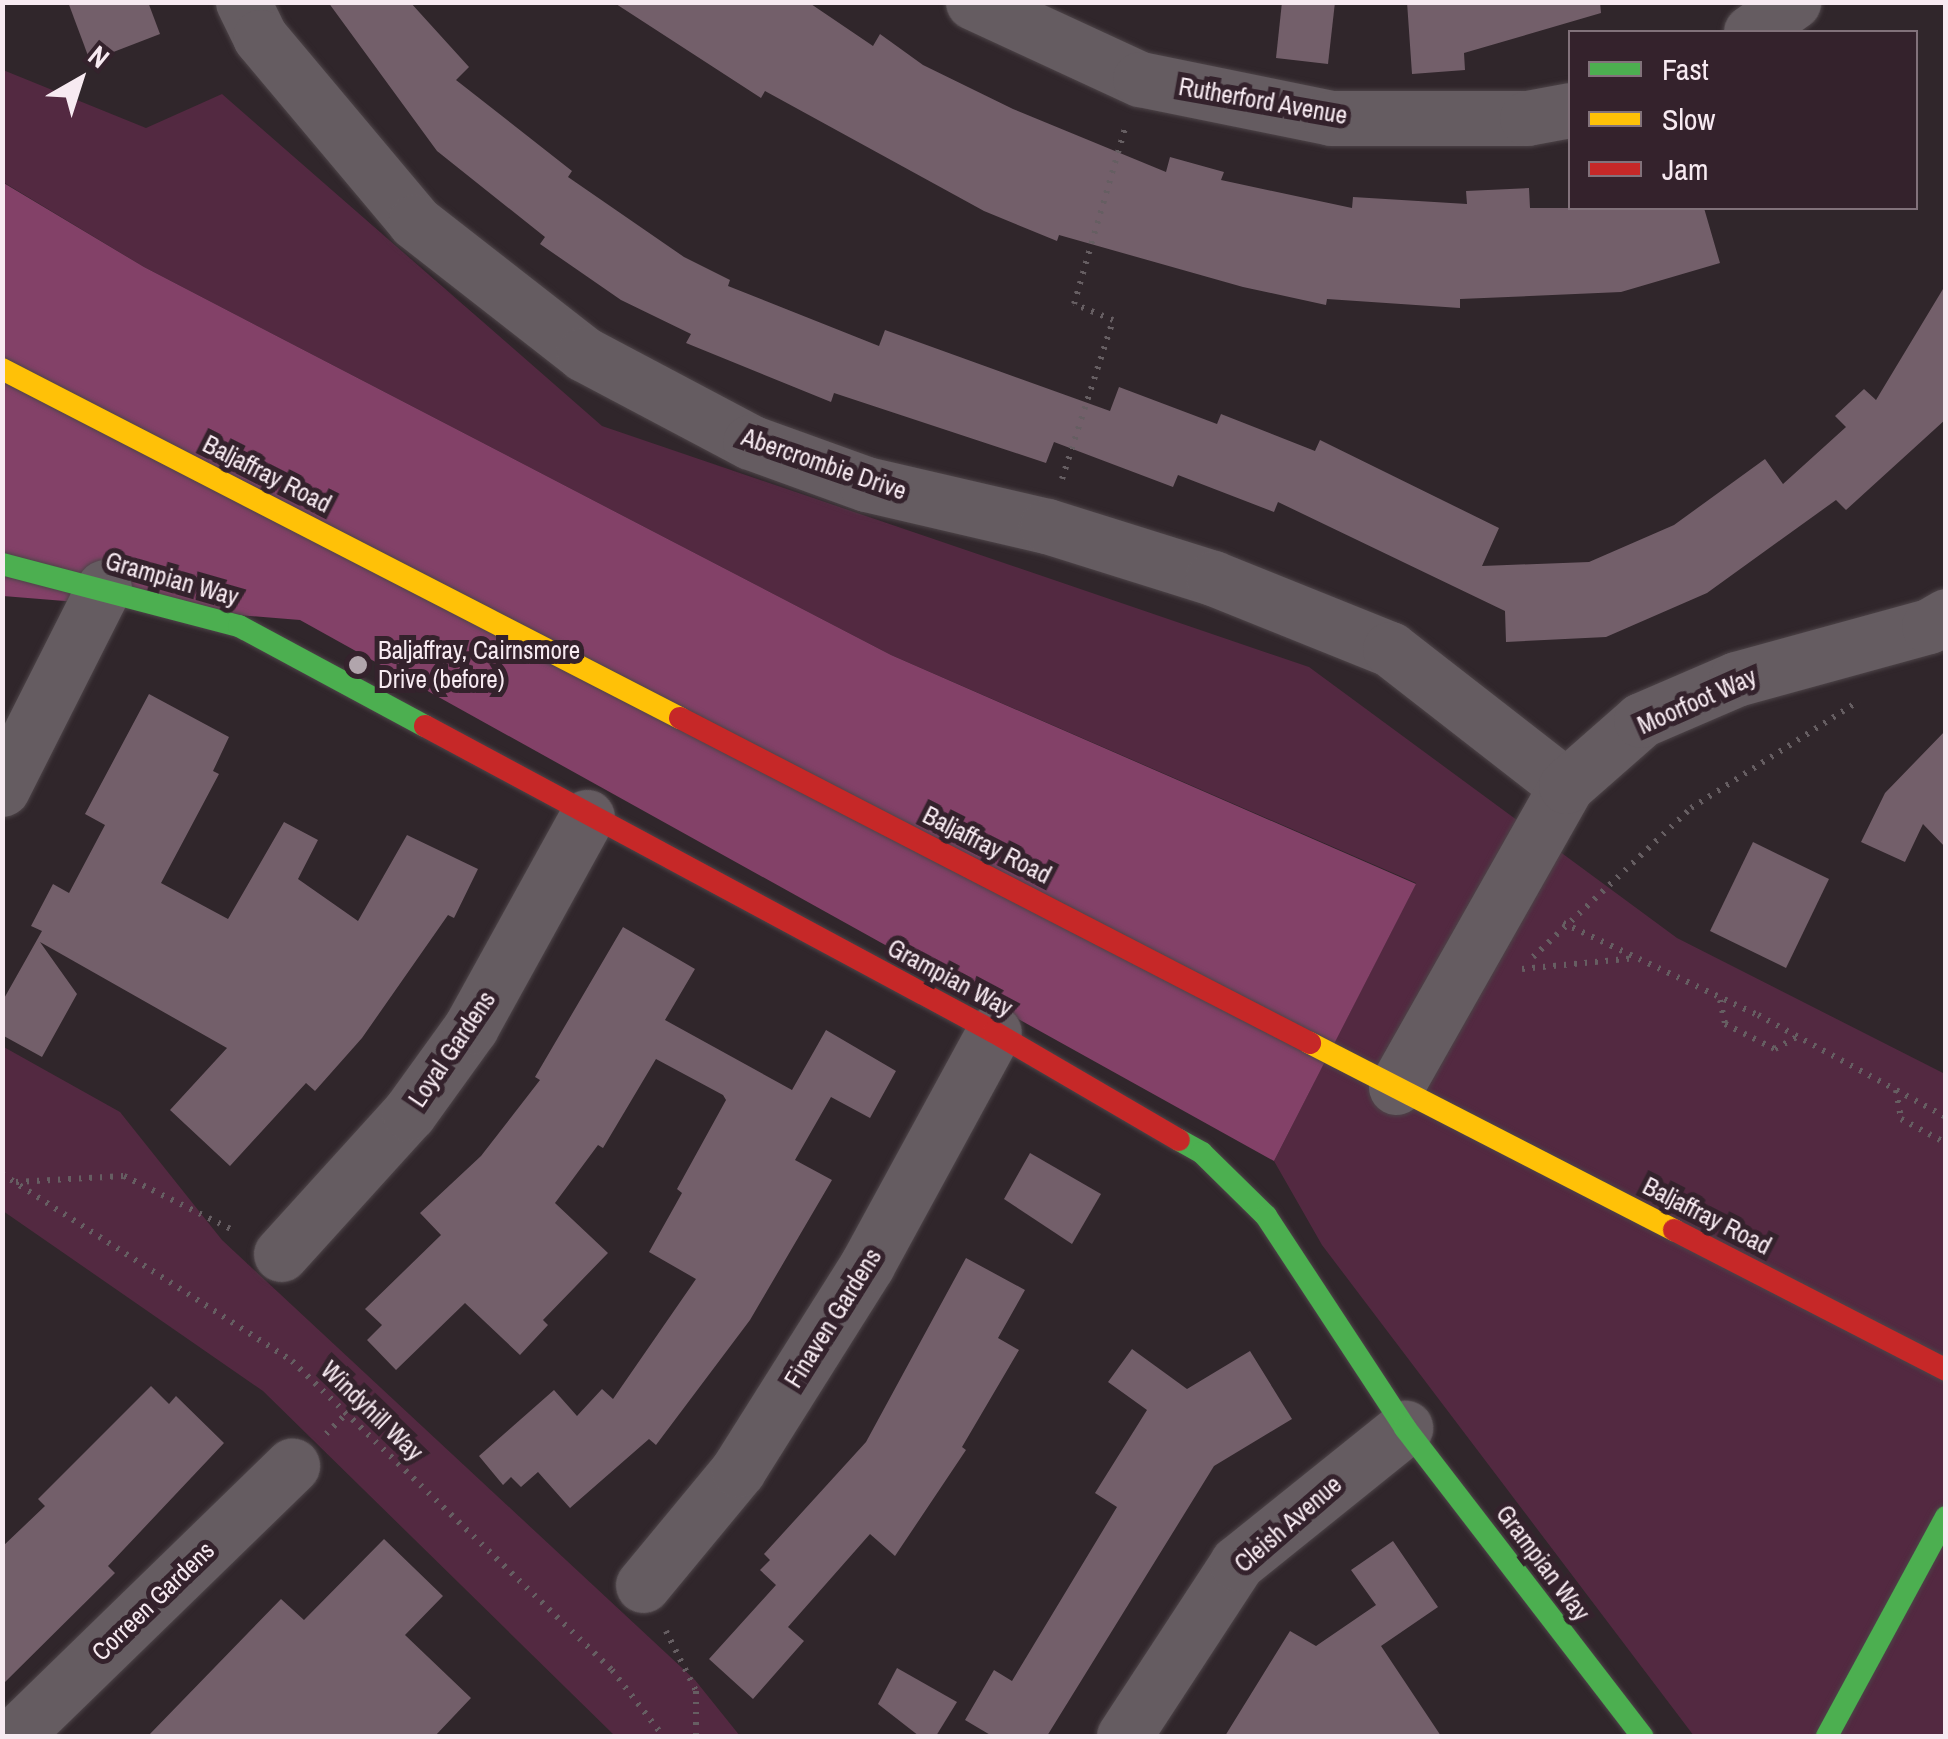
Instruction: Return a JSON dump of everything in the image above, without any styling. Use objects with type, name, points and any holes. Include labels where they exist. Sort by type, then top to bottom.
[{"type":"street","name":"Abercrombie Drive","points":[[243,2],[260,36],[414,222],[584,354],[750,442],[866,484],[1047,526],[1213,578],[1390,648],[1566,786]]},
{"type":"street","points":[[1755,30],[1793,2]]},
{"type":"street","name":"Rutherford Avenue","points":[[976,3],[1140,79],[1331,118],[1527,118],[1568,110]]},
{"type":"street","name":"Baljaffray Road","points":[[2,369],[1946,1370]]},
{"type":"street","name":"Grampian Way","points":[[2,564],[104,587],[239,626],[586,817],[994,1032],[1202,1152],[1266,1216],[1406,1428],[1642,1736]]},
{"type":"street","points":[[2,789],[104,587]]},
{"type":"street","name":"Moorfoot Way","points":[[1396,1087],[1566,786],[1641,720],[1736,679],[1929,626],[1946,616]]},
{"type":"street","name":"Loyal Gardens","points":[[281,1254],[409,1113],[471,1027],[586,817]]},
{"type":"street","name":"Finaven Gardens","points":[[643,1585],[738,1470],[868,1265],[994,1032]]},
{"type":"street","name":"Cleish Avenue","points":[[1124,1736],[1237,1563],[1406,1428]]},
{"type":"street","name":"Correen Gardens","points":[[14,1736],[292,1466]]},
{"type":"street","points":[[1828,1736],[1946,1517]]},
{"type":"path","points":[[1047,526],[1113,320],[1074,304],[1140,79]]},
{"type":"path","points":[[1513,983],[1563,922],[1691,808],[1875,691]]},
{"type":"path","points":[[1563,922],[1798,1036],[1946,1117]]},
{"type":"path","points":[[1522,970],[1637,958]]},
{"type":"path","points":[[1720,998],[1726,1024],[1742,1032],[1776,1048],[1798,1036]]},
{"type":"path","points":[[1896,1089],[1901,1118],[1946,1142]]},
{"type":"path","name":"Windyhill Way","points":[[2,1174],[292,1362],[612,1670],[663,1736]]},
{"type":"path","points":[[16,1182],[124,1176],[281,1254]]},
{"type":"path","points":[[643,1585],[696,1691],[696,1736]]},
{"type":"shaded area","points":[[3,70],[146,128],[222,94],[602,426],[1309,667],[1677,938],[1945,1074],[1945,1736],[1694,1736],[1322,1245],[1274,1161],[1416,883],[891,655],[144,267],[3,182]]},
{"type":"shaded area","points":[[2,182],[144,267],[891,655],[1416,884],[1274,1161],[300,620],[3,596]]},
{"type":"shaded area","points":[[2,1046],[120,1112],[222,1240],[695,1680],[740,1736],[615,1736],[263,1391],[3,1211]]},
{"type":"building","points":[[68,2],[148,2],[160,34],[90,61]]},
{"type":"building","points":[[328,2],[410,2],[469,67],[456,80],[572,171],[568,177],[684,257],[730,280],[728,286],[879,346],[885,330],[1110,411],[1119,387],[1217,424],[1221,414],[1315,451],[1320,440],[1499,528],[1482,566],[1589,562],[1674,525],[1765,459],[1783,484],[1846,427],[1835,416],[1864,389],[1876,400],[1946,284],[1946,419],[1846,510],[1836,500],[1707,593],[1606,637],[1506,642],[1505,611],[1278,502],[1274,512],[1178,475],[1173,487],[1054,442],[1046,463],[834,393],[831,402],[686,343],[691,334],[621,300],[540,244],[545,237],[437,151]]},
{"type":"building","points":[[613,2],[808,2],[873,46],[880,34],[923,65],[1013,109],[1166,172],[1170,157],[1224,172],[1221,180],[1352,208],[1353,197],[1467,204],[1466,191],[1529,188],[1530,208],[1705,210],[1720,263],[1621,292],[1460,299],[1460,308],[1327,299],[1326,305],[1243,287],[1059,235],[1057,241],[984,211],[765,91],[761,98]]},
{"type":"building","points":[[1282,2],[1335,2],[1328,64],[1276,58]]},
{"type":"building","points":[[1407,2],[1600,2],[1601,13],[1464,53],[1465,70],[1412,74]]},
{"type":"building","points":[[149,694],[229,737],[213,771],[219,774],[161,883],[228,919],[284,822],[318,840],[298,879],[358,921],[407,835],[478,869],[454,918],[448,915],[362,1038],[315,1091],[306,1083],[230,1166],[170,1110],[227,1048],[40,942],[77,994],[42,1057],[2,1035],[2,1002],[42,931],[31,926],[53,884],[69,893],[105,825],[85,814]]},
{"type":"building","points":[[1946,730],[1946,848],[1923,824],[1905,862],[1861,842],[1885,793]]},
{"type":"building","points":[[1753,842],[1829,879],[1786,968],[1710,931]]},
{"type":"building","points":[[623,927],[695,969],[665,1020],[792,1090],[826,1030],[896,1071],[870,1118],[831,1097],[795,1160],[832,1180],[750,1320],[656,1445],[649,1439],[570,1508],[538,1472],[521,1487],[511,1477],[503,1485],[479,1456],[554,1390],[577,1416],[602,1389],[613,1399],[696,1279],[649,1252],[682,1193],[677,1189],[726,1100],[723,1095],[656,1059],[603,1148],[598,1145],[555,1203],[608,1253],[543,1320],[548,1325],[520,1355],[465,1303],[396,1370],[367,1340],[382,1325],[365,1309],[441,1235],[420,1213],[481,1156],[540,1080],[535,1077]]},
{"type":"building","points":[[1030,1153],[1101,1194],[1072,1244],[1004,1199]]},
{"type":"building","points":[[966,1258],[1025,1290],[998,1338],[1019,1350],[962,1447],[966,1450],[895,1556],[870,1534],[788,1627],[804,1641],[753,1699],[709,1659],[776,1585],[760,1570],[770,1560],[764,1554],[866,1442]]},
{"type":"building","points":[[1132,1349],[1187,1389],[1250,1351],[1292,1419],[1214,1466],[1047,1736],[992,1736],[965,1720],[994,1670],[1012,1681],[1117,1507],[1095,1493],[1147,1410],[1108,1382]]},
{"type":"building","points":[[151,1386],[169,1404],[176,1396],[224,1443],[108,1566],[115,1573],[2,1685],[2,1547],[45,1506],[38,1499]]},
{"type":"building","points":[[384,1539],[443,1596],[405,1635],[471,1698],[435,1736],[148,1736],[281,1599],[304,1620]]},
{"type":"building","points":[[1393,1541],[1438,1607],[1381,1646],[1441,1736],[1225,1736],[1290,1631],[1316,1646],[1376,1605],[1351,1570]]},
{"type":"building","points":[[897,1668],[957,1702],[936,1736],[919,1736],[878,1704]]},
{"type":"traffic: fast","points":[[2,564],[239,626],[425,726]]},
{"type":"traffic: fast","points":[[1179,1140],[1202,1153],[1266,1216],[1405,1428],[1642,1736]]},
{"type":"traffic: fast","points":[[1827,1736],[1946,1517]]},
{"type":"traffic: slow","points":[[2,369],[680,718]]},
{"type":"traffic: slow","points":[[1310,1043],[1674,1230]]},
{"type":"traffic: jam","points":[[680,718],[1310,1043]]},
{"type":"traffic: jam","points":[[425,726],[994,1032],[1179,1140]]},
{"type":"traffic: jam","points":[[1674,1230],[1946,1370]]},
{"type":"place","name":"Baljaffray, Cairnsmore Drive (before)","points":[[358,665]]}]
